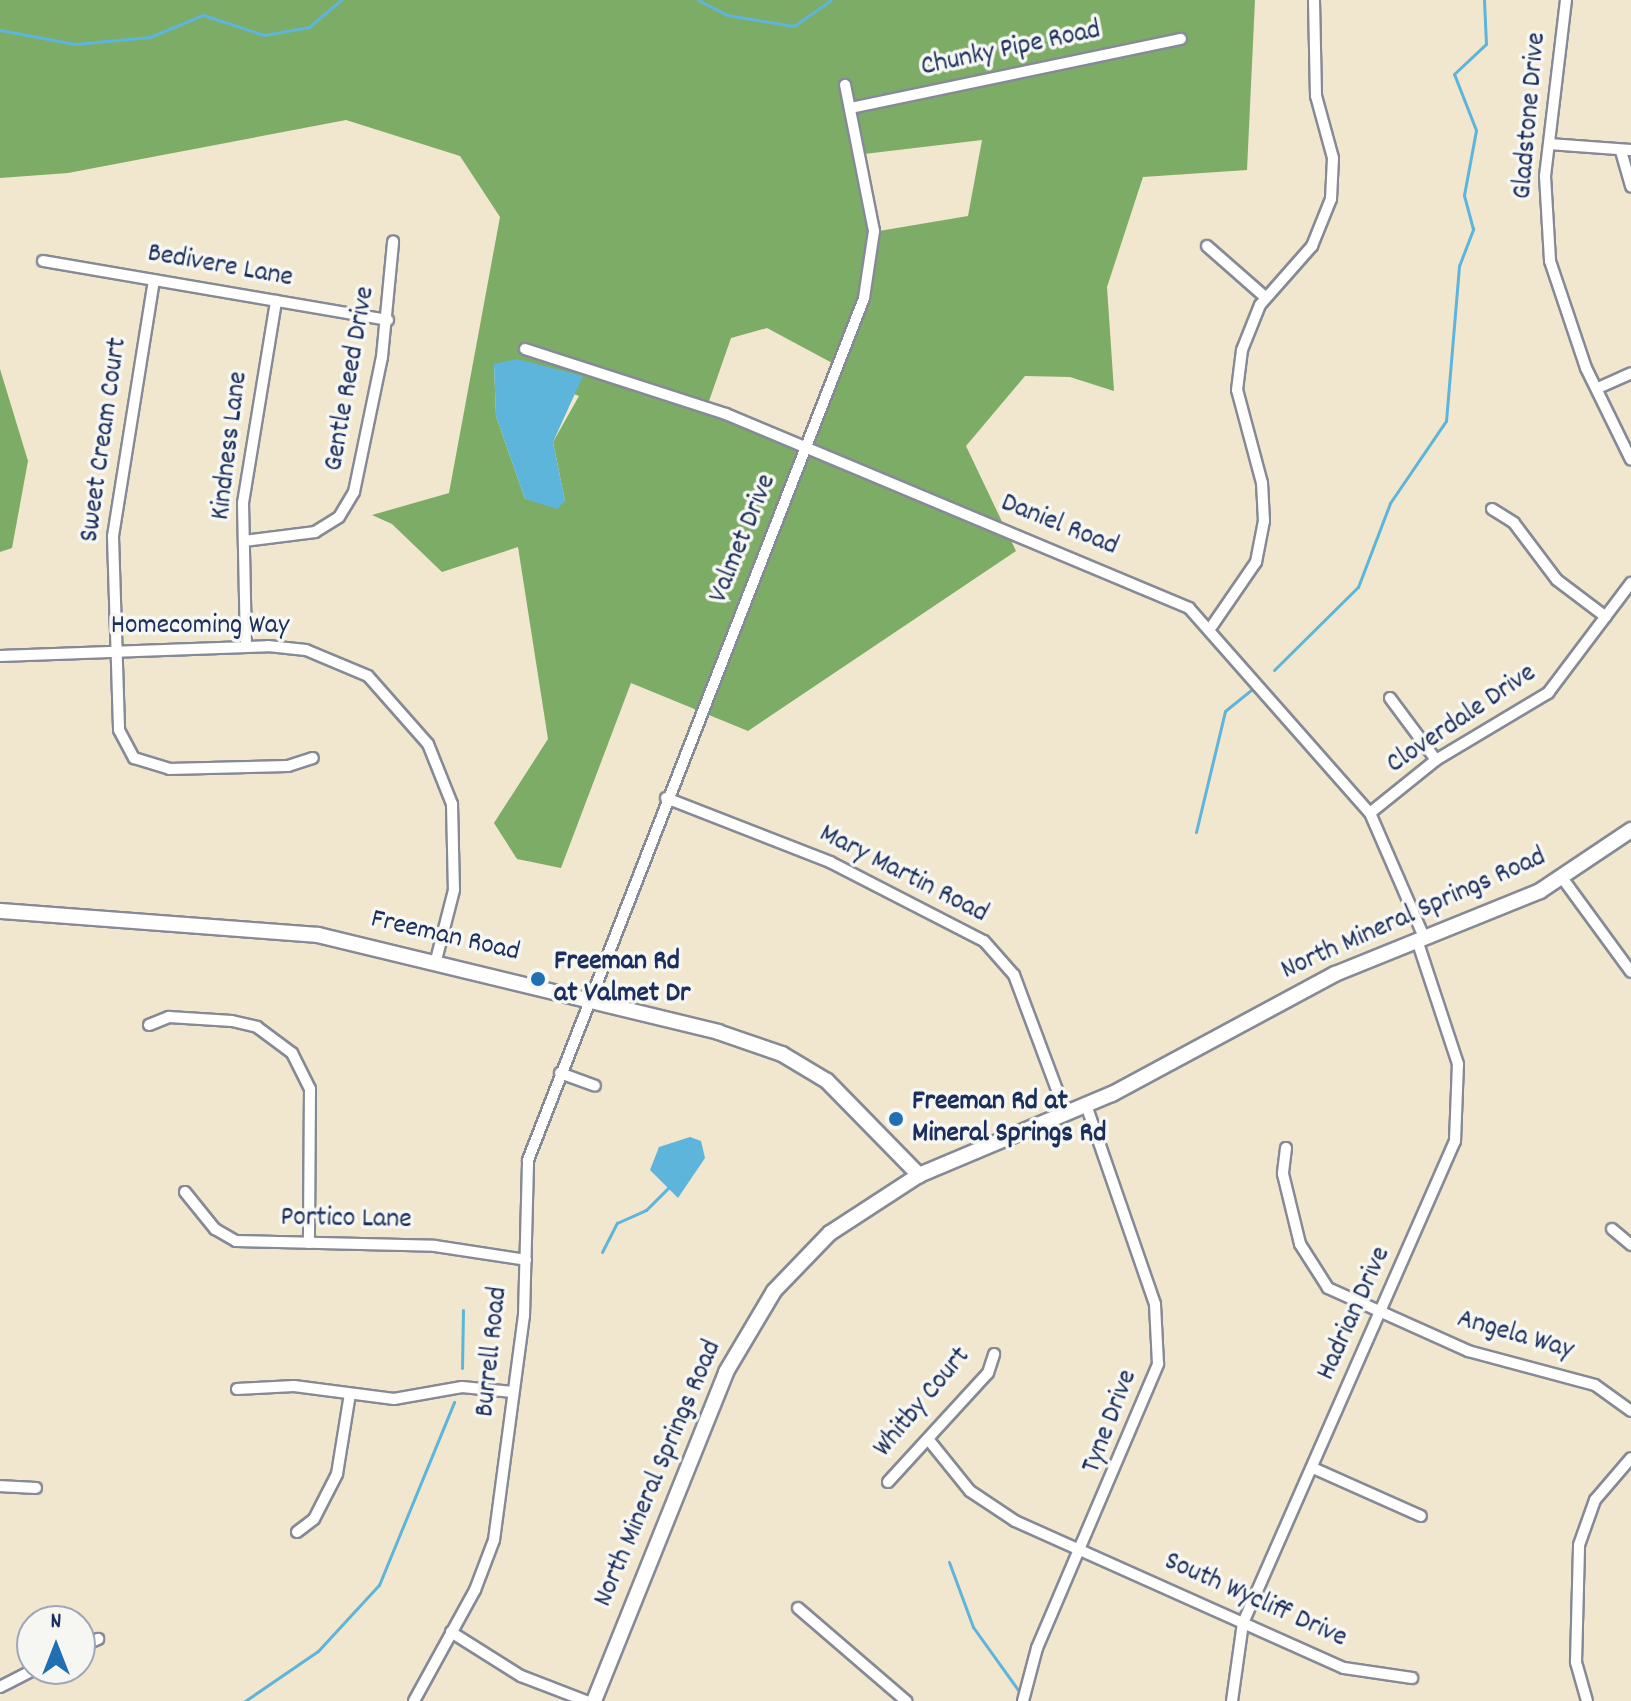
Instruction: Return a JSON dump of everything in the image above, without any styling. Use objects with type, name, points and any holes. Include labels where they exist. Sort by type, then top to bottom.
[{"type":"street","points":[[1212,626],[1241,590],[1262,540],[1262,483],[1237,390],[1242,350],[1265,297],[1312,246],[1331,199],[1333,158],[1316,96],[1314,0]]},
{"type":"street","name":"Gladstone Drive","points":[[1566,0],[1549,144],[1550,261],[1598,388],[1631,460]]},
{"type":"street","name":"Chunky Pipe Road","points":[[850,108],[1181,39]]},
{"type":"street","name":"Valmet Drive","points":[[588,998],[850,340],[873,253],[845,85]]},
{"type":"street","points":[[1549,144],[1626,151],[1631,187]]},
{"type":"street","name":"Gentle Reed Drive","points":[[244,541],[301,535],[339,517],[361,471],[388,320],[393,242]]},
{"type":"street","points":[[1207,246],[1265,297]]},
{"type":"street","name":"Bedivere Lane","points":[[43,261],[388,320]]},
{"type":"street","name":"Sweet Cream Court","points":[[154,280],[117,494],[115,651],[119,730],[134,758],[192,770],[288,766],[313,758]]},
{"type":"street","name":"Kindness Lane","points":[[246,646],[243,503],[276,301]]},
{"type":"street","name":"Daniel Road","points":[[525,349],[641,383],[1158,592],[1212,626],[1370,813],[1421,938]]},
{"type":"street","points":[[1598,388],[1631,373]]},
{"type":"street","points":[[1492,509],[1514,523],[1557,580],[1606,617]]},
{"type":"street","name":"Cloverdale Drive","points":[[1370,813],[1436,760],[1548,693],[1631,583]]},
{"type":"street","name":"Homecoming Way","points":[[0,656],[246,646],[338,660],[370,678],[428,744],[456,834],[454,890],[436,960]]},
{"type":"street","points":[[1390,698],[1436,760]]},
{"type":"street","name":"Mary Martin Road","points":[[666,798],[857,874],[984,941],[1014,975],[1066,1114]]},
{"type":"street","name":"North Mineral Springs Road","points":[[594,1701],[748,1331],[809,1252],[919,1175],[1086,1105],[1317,983],[1563,879],[1631,830]]},
{"type":"street","points":[[1563,879],[1631,972]]},
{"type":"street","name":"Freeman Road","points":[[0,911],[257,927],[436,960],[718,1032],[800,1063],[855,1105],[919,1175]]},
{"type":"street","name":"Hadrian Drive","points":[[1232,1701],[1243,1623],[1381,1313],[1459,1118],[1458,1064],[1421,938]]},
{"type":"street","name":"Burrell Road","points":[[414,1701],[490,1557],[513,1392],[526,1260],[528,1160],[588,998]]},
{"type":"street","points":[[149,1025],[169,1017],[232,1021],[257,1027],[292,1053],[310,1089],[309,1243]]},
{"type":"street","points":[[560,1073],[595,1086]]},
{"type":"street","name":"Tyne Drive","points":[[1023,1701],[1037,1648],[1152,1390],[1159,1347],[1155,1304],[1086,1105]]},
{"type":"street","name":"Angela Way","points":[[1286,1148],[1283,1174],[1293,1223],[1313,1272],[1328,1288],[1491,1360],[1585,1381],[1631,1411]]},
{"type":"street","name":"Portico Lane","points":[[185,1192],[227,1238],[435,1246],[526,1260]]},
{"type":"street","points":[[1612,1229],[1631,1245]]},
{"type":"street","name":"Whitby Court","points":[[888,1482],[988,1373],[994,1354]]},
{"type":"street","points":[[237,1389],[394,1399],[462,1387],[513,1392]]},
{"type":"street","points":[[297,1532],[314,1519],[337,1474],[350,1394]]},
{"type":"street","name":"South Wycliff Drive","points":[[928,1439],[983,1502],[1082,1551],[1358,1672],[1412,1678]]},
{"type":"street","points":[[1587,1701],[1576,1662],[1579,1545],[1595,1500],[1631,1458]]},
{"type":"street","points":[[1313,1468],[1421,1516]]},
{"type":"street","points":[[0,1486],[36,1488]]},
{"type":"street","points":[[798,1608],[906,1701]]},
{"type":"street","points":[[451,1632],[521,1676],[586,1701]]},
{"type":"green space","points":[[0,0],[1255,0],[1247,170],[1143,177],[1107,287],[1114,391],[1070,377],[1025,376],[966,446],[1016,551],[748,731],[631,683],[561,868],[517,859],[494,823],[548,739],[518,547],[442,572],[392,524],[372,515],[449,493],[500,217],[460,156],[346,120],[68,173],[0,178]],"holes":[[[982,140],[968,216],[879,231],[864,154]],[[767,328],[836,365],[804,445],[708,404],[731,338]],[[494,364],[579,396],[553,442],[565,501],[525,499],[496,416]]]},
{"type":"green space","points":[[0,369],[28,461],[12,548],[0,552]]},
{"type":"water","points":[[517,359],[583,376],[553,442],[565,501],[557,509],[525,499],[496,416],[494,364]]},
{"type":"water","points":[[690,1137],[701,1141],[705,1158],[678,1198],[650,1170],[659,1147]]},
{"type":"waterway","points":[[0,30],[75,44],[150,37],[203,15],[264,35],[309,27],[341,0]]},
{"type":"waterway","points":[[698,0],[727,15],[794,26],[831,0]]},
{"type":"waterway","points":[[1274,670],[1358,587],[1390,503],[1446,421],[1459,266],[1473,229],[1464,195],[1476,130],[1454,74],[1486,44],[1484,0]]},
{"type":"waterway","points":[[1196,832],[1225,711],[1255,687]]},
{"type":"waterway","points":[[602,1252],[617,1223],[646,1210],[668,1188]]},
{"type":"waterway","points":[[462,1368],[463,1310]]},
{"type":"waterway","points":[[245,1701],[318,1651],[379,1585],[454,1402]]},
{"type":"waterway","points":[[949,1562],[973,1627],[1021,1694]]},
{"type":"place","name":"Freeman Rd at Valmet Dr","points":[[538,979]]},
{"type":"place","name":"Freeman Rd at Mineral Springs Rd","points":[[896,1119]]}]
